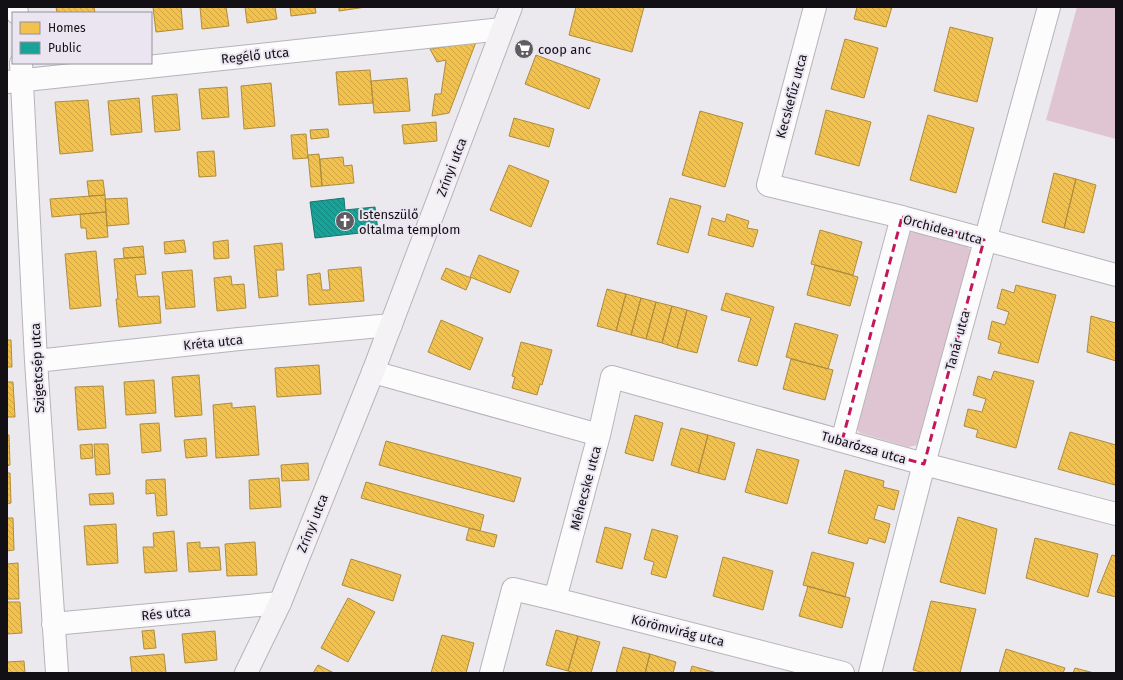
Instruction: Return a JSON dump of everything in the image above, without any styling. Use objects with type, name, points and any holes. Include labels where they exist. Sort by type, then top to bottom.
[{"type":"main road","name":"Zrínyi utca","points":[[246,673],[280,603],[373,372],[511,7]]},
{"type":"street","name":"Kecskefűz utca","points":[[768,185],[814,7]]},
{"type":"street","name":"Tanár utca","points":[[870,673],[924,464],[1048,7]]},
{"type":"street","name":"Regélő utca","points":[[152,62],[502,29]]},
{"type":"street","name":"Regélő utca","points":[[17,75],[133,64]]},
{"type":"street","name":"Szigetcsép utca","points":[[17,75],[56,673]]},
{"type":"street","name":"Orchidea utca","points":[[768,185],[902,218],[1116,275]]},
{"type":"street","points":[[842,441],[902,218]]},
{"type":"street","name":"Kréta utca","points":[[36,361],[391,325]]},
{"type":"street","points":[[373,372],[599,435]]},
{"type":"street","name":"Tubarózsa utca","points":[[612,377],[924,464],[1116,514]]},
{"type":"street","name":"Méhecske utca","points":[[555,599],[599,435],[612,377]]},
{"type":"street","name":"Körömvirág utca","points":[[491,673],[513,589],[843,673]]},
{"type":"street","name":"Rés utca","points":[[53,624],[280,603]]},
{"type":"highlighted area","points":[[902,217],[984,240],[924,464],[842,441]]},
{"type":"shaded area","points":[[1077,7],[1116,7],[1116,139],[1046,120]]},
{"type":"shaded area","points":[[913,230],[967,246],[973,253],[919,445],[908,447],[860,433],[854,426],[908,232]]},
{"type":"building: Homes","points":[[56,7],[94,7],[95,12],[57,12]]},
{"type":"building: Homes","points":[[153,7],[181,7],[183,29],[156,32]]},
{"type":"building: Homes","points":[[200,7],[226,7],[229,26],[202,29]]},
{"type":"building: Homes","points":[[245,7],[275,7],[277,19],[247,23]]},
{"type":"building: Homes","points":[[290,7],[315,7],[316,13],[291,16]]},
{"type":"building: Homes","points":[[339,7],[366,7],[339,11]]},
{"type":"building: Homes","points":[[576,7],[644,7],[632,52],[569,35]]},
{"type":"building: Homes","points":[[857,7],[892,7],[886,27],[854,19]]},
{"type":"building: Homes","points":[[950,27],[993,38],[977,102],[934,91]]},
{"type":"building: Homes","points":[[845,39],[878,48],[864,98],[831,89]]},
{"type":"building: Homes","points":[[476,42],[449,113],[432,116],[435,94],[441,94],[446,60],[437,62],[430,49]]},
{"type":"building: Homes","points":[[536,55],[600,79],[589,109],[525,84]]},
{"type":"building: Homes","points":[[370,70],[373,103],[339,105],[336,72]]},
{"type":"building: Homes","points":[[407,78],[410,111],[374,113],[371,81]]},
{"type":"building: Homes","points":[[271,83],[275,126],[244,129],[241,86]]},
{"type":"building: Homes","points":[[227,87],[229,117],[202,119],[199,89]]},
{"type":"building: Homes","points":[[177,94],[180,130],[155,132],[152,96]]},
{"type":"building: Homes","points":[[139,98],[142,132],[111,135],[108,101]]},
{"type":"building: Homes","points":[[88,100],[93,151],[60,154],[55,102]]},
{"type":"building: Homes","points":[[826,110],[871,122],[859,166],[815,154]]},
{"type":"building: Homes","points":[[700,111],[743,123],[725,187],[682,175]]},
{"type":"building: Homes","points":[[928,115],[974,128],[956,193],[910,180]]},
{"type":"building: Homes","points":[[514,118],[554,129],[549,147],[509,136]]},
{"type":"building: Homes","points":[[436,122],[437,141],[404,144],[402,125]]},
{"type":"building: Homes","points":[[328,129],[329,137],[311,139],[310,130]]},
{"type":"building: Homes","points":[[306,134],[308,158],[293,159],[291,135]]},
{"type":"building: Homes","points":[[214,151],[216,176],[199,177],[197,152]]},
{"type":"building: Homes","points":[[319,154],[322,186],[311,187],[308,155]]},
{"type":"building: Homes","points":[[343,157],[344,166],[352,165],[354,183],[322,186],[320,159]]},
{"type":"building: Homes","points":[[509,165],[549,181],[531,227],[490,210]]},
{"type":"building: Homes","points":[[1054,173],[1076,179],[1064,228],[1042,222]]},
{"type":"building: Homes","points":[[1076,179],[1096,185],[1084,233],[1064,228]]},
{"type":"building: Homes","points":[[103,180],[105,195],[89,196],[87,181]]},
{"type":"building: Homes","points":[[105,195],[106,212],[52,217],[50,199]]},
{"type":"building: Homes","points":[[127,198],[129,224],[107,226],[105,199]]},
{"type":"building: Homes","points":[[670,198],[701,206],[688,253],[657,244]]},
{"type":"building: Homes","points":[[106,212],[108,237],[87,239],[86,228],[81,228],[80,214]]},
{"type":"building: Homes","points":[[727,214],[749,221],[747,228],[758,230],[753,247],[708,235],[712,218],[725,222]]},
{"type":"building: Homes","points":[[820,230],[862,242],[853,275],[811,264]]},
{"type":"building: Homes","points":[[184,240],[186,252],[165,254],[164,242]]},
{"type":"building: Homes","points":[[228,240],[229,258],[214,259],[213,242]]},
{"type":"building: Homes","points":[[282,243],[284,270],[276,270],[278,296],[259,298],[254,246]]},
{"type":"building: Homes","points":[[143,246],[144,257],[124,258],[123,248]]},
{"type":"building: Homes","points":[[96,251],[101,306],[70,309],[65,254]]},
{"type":"building: Homes","points":[[479,255],[519,271],[510,293],[470,277]]},
{"type":"building: Homes","points":[[144,257],[146,274],[135,275],[138,297],[159,296],[161,323],[119,327],[114,259]]},
{"type":"building: Homes","points":[[815,265],[858,277],[850,306],[807,295]]},
{"type":"building: Homes","points":[[361,267],[364,301],[309,305],[307,275],[320,273],[322,290],[330,290],[328,270]]},
{"type":"building: Homes","points":[[446,268],[471,278],[466,290],[441,279]]},
{"type":"building: Homes","points":[[192,270],[195,307],[166,309],[162,272]]},
{"type":"building: Homes","points":[[231,276],[232,285],[244,284],[246,308],[217,311],[214,278]]},
{"type":"building: Homes","points":[[1016,285],[1056,295],[1038,363],[998,353],[1001,343],[988,339],[992,321],[1005,325],[1009,312],[997,308],[1002,289],[1014,293]]},
{"type":"building: Homes","points":[[607,289],[626,294],[616,331],[597,326]]},
{"type":"building: Homes","points":[[726,293],[774,307],[757,366],[738,361],[751,318],[721,310]]},
{"type":"building: Homes","points":[[626,294],[641,298],[631,335],[616,331]]},
{"type":"building: Homes","points":[[641,298],[656,302],[646,339],[631,335]]},
{"type":"building: Homes","points":[[656,302],[672,306],[662,343],[646,339]]},
{"type":"building: Homes","points":[[672,306],[687,310],[677,348],[662,343]]},
{"type":"building: Homes","points":[[687,310],[707,316],[697,353],[677,348]]},
{"type":"building: Homes","points":[[1091,316],[1116,323],[1116,361],[1087,352]]},
{"type":"building: Homes","points":[[441,320],[483,338],[470,370],[428,352]]},
{"type":"building: Homes","points":[[795,323],[838,335],[828,369],[786,357]]},
{"type":"building: Homes","points":[[7,340],[11,340],[12,367],[7,367]]},
{"type":"building: Homes","points":[[521,342],[552,350],[542,385],[540,384],[537,395],[512,388],[515,377],[512,376]]},
{"type":"building: Homes","points":[[791,359],[833,370],[825,400],[783,389]]},
{"type":"building: Homes","points":[[319,365],[321,394],[277,397],[275,368]]},
{"type":"building: Homes","points":[[994,371],[1034,381],[1016,448],[976,437],[978,430],[964,426],[968,409],[982,412],[986,399],[973,395],[978,376],[991,380]]},
{"type":"building: Homes","points":[[199,375],[202,415],[175,417],[172,377]]},
{"type":"building: Homes","points":[[154,380],[156,413],[126,415],[124,382]]},
{"type":"building: Homes","points":[[7,382],[13,382],[15,417],[7,417]]},
{"type":"building: Homes","points":[[103,386],[106,428],[78,430],[75,387]]},
{"type":"building: Homes","points":[[232,403],[232,408],[255,406],[259,455],[216,458],[213,405]]},
{"type":"building: Homes","points":[[635,415],[663,423],[653,461],[625,453]]},
{"type":"building: Homes","points":[[159,423],[161,451],[142,453],[140,424]]},
{"type":"building: Homes","points":[[681,428],[708,435],[698,473],[671,465]]},
{"type":"building: Homes","points":[[1070,432],[1116,445],[1115,485],[1058,469]]},
{"type":"building: Homes","points":[[7,435],[9,435],[10,465],[7,466]]},
{"type":"building: Homes","points":[[708,435],[735,443],[725,480],[698,473]]},
{"type":"building: Homes","points":[[206,438],[207,456],[186,458],[184,440]]},
{"type":"building: Homes","points":[[386,441],[521,478],[514,502],[379,465]]},
{"type":"building: Homes","points":[[92,444],[93,458],[81,459],[80,445]]},
{"type":"building: Homes","points":[[94,444],[108,444],[110,474],[96,475]]},
{"type":"building: Homes","points":[[757,449],[799,460],[787,504],[745,492]]},
{"type":"building: Homes","points":[[308,463],[309,480],[282,481],[281,465]]},
{"type":"building: Homes","points":[[845,470],[884,481],[883,487],[899,491],[894,510],[878,505],[874,519],[890,524],[885,543],[869,538],[867,544],[828,533]]},
{"type":"building: Homes","points":[[7,473],[10,473],[11,503],[7,504]]},
{"type":"building: Homes","points":[[279,478],[281,507],[250,509],[249,480]]},
{"type":"building: Homes","points":[[165,479],[167,515],[157,516],[155,493],[146,494],[146,480]]},
{"type":"building: Homes","points":[[366,482],[484,515],[480,531],[361,498]]},
{"type":"building: Homes","points":[[113,493],[114,504],[90,505],[89,494]]},
{"type":"building: Homes","points":[[958,517],[997,529],[985,594],[940,582]]},
{"type":"building: Homes","points":[[7,518],[13,518],[14,550],[7,551]]},
{"type":"building: Homes","points":[[116,524],[118,563],[87,565],[84,526]]},
{"type":"building: Homes","points":[[605,527],[631,534],[622,569],[596,562]]},
{"type":"building: Homes","points":[[469,528],[497,535],[494,547],[466,540]]},
{"type":"building: Homes","points":[[652,529],[678,536],[666,578],[651,574],[654,562],[644,559]]},
{"type":"building: Homes","points":[[174,531],[177,571],[145,573],[143,547],[154,547],[153,533]]},
{"type":"building: Homes","points":[[1035,538],[1098,554],[1088,597],[1026,578]]},
{"type":"building: Homes","points":[[200,542],[200,548],[219,547],[221,570],[189,572],[187,543]]},
{"type":"building: Homes","points":[[255,542],[257,575],[227,576],[225,544]]},
{"type":"building: Homes","points":[[812,552],[854,563],[845,597],[803,585]]},
{"type":"building: Homes","points":[[1112,555],[1116,556],[1116,597],[1097,592]]},
{"type":"building: Homes","points":[[723,557],[773,571],[763,610],[713,596]]},
{"type":"building: Homes","points":[[351,559],[401,575],[393,601],[342,585]]},
{"type":"building: Homes","points":[[18,563],[19,599],[7,599],[7,564]]},
{"type":"building: Homes","points":[[808,586],[850,598],[842,628],[799,616]]},
{"type":"building: Homes","points":[[348,598],[375,612],[348,662],[321,648]]},
{"type":"building: Homes","points":[[931,601],[976,609],[960,673],[925,673],[913,670]]},
{"type":"building: Homes","points":[[7,602],[20,602],[22,633],[7,634]]},
{"type":"building: Homes","points":[[154,630],[156,648],[144,649],[142,631]]},
{"type":"building: Homes","points":[[556,630],[578,636],[568,671],[546,665]]},
{"type":"building: Homes","points":[[215,631],[217,660],[185,663],[182,634]]},
{"type":"building: Homes","points":[[442,635],[474,643],[466,673],[431,673]]},
{"type":"building: Homes","points":[[578,636],[600,642],[591,673],[575,673],[568,671]]},
{"type":"building: Homes","points":[[623,647],[650,654],[645,673],[616,673]]},
{"type":"building: Homes","points":[[1006,649],[1065,668],[1063,673],[999,673]]},
{"type":"building: Homes","points":[[164,654],[166,673],[132,673],[130,657]]},
{"type":"building: Homes","points":[[650,654],[676,662],[673,673],[645,673]]},
{"type":"building: Homes","points":[[24,661],[25,673],[7,673],[7,662]]},
{"type":"building: Homes","points":[[318,665],[334,673],[313,673]]},
{"type":"building: Homes","points":[[692,666],[717,673],[690,673]]},
{"type":"building: Homes","points":[[1075,668],[1094,673],[1073,673]]},
{"type":"building: Public","name":"Istenszülő oltalma templom","points":[[344,198],[345,210],[375,207],[378,231],[315,238],[310,202]]},
{"type":"place","name":"coop anc","points":[[524,49]]},
{"type":"place","name":"Istenszülő oltalma templom","points":[[345,221]]}]
